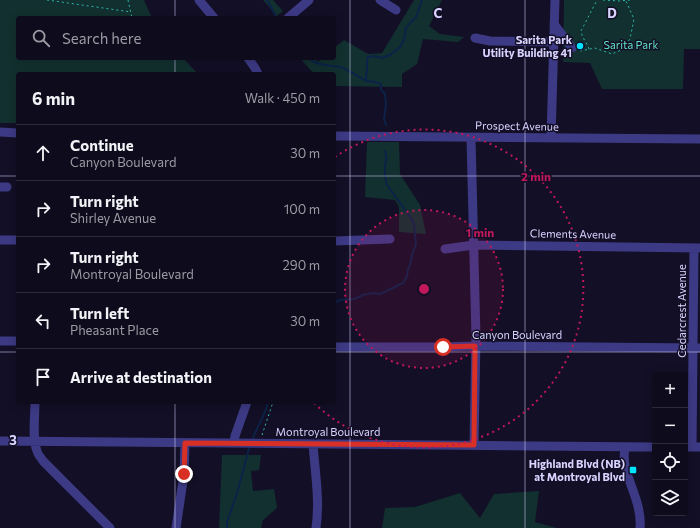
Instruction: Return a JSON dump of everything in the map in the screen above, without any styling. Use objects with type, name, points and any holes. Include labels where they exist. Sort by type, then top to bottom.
[{"type":"street","points":[[199,0],[212,16]]},
{"type":"street","points":[[290,16],[309,0]]},
{"type":"street","points":[[380,0],[396,10]]},
{"type":"street","points":[[551,138],[555,0]]},
{"type":"street","points":[[554,24],[572,48]]},
{"type":"street","points":[[475,38],[490,41],[554,42]]},
{"type":"street","points":[[249,60],[257,72]]},
{"type":"street","points":[[0,132],[16,133]]},
{"type":"street","name":"Prospect Avenue","points":[[336,136],[700,139]]},
{"type":"street","points":[[471,138],[475,346],[474,445]]},
{"type":"street","points":[[336,241],[390,239]]},
{"type":"street","points":[[0,240],[16,240]]},
{"type":"street","name":"Clements Avenue","points":[[445,249],[474,245],[697,248]]},
{"type":"street","name":"Cedarcrest Avenue","points":[[692,447],[697,348],[697,248]]},
{"type":"street","points":[[0,341],[16,341]]},
{"type":"street","name":"Canyon Boulevard","points":[[336,347],[475,346],[697,348]]},
{"type":"street","points":[[35,404],[35,441],[37,452],[44,462],[110,528]]},
{"type":"street","points":[[234,443],[246,404]]},
{"type":"street","name":"Montroyal Boulevard","points":[[0,441],[652,447]]},
{"type":"street","points":[[176,528],[184,474],[185,443]]},
{"type":"street","points":[[313,444],[318,502],[318,519],[316,528]]},
{"type":"street","points":[[624,447],[626,466],[641,519],[640,528]]},
{"type":"path","points":[[47,0],[131,12]]},
{"type":"path","points":[[128,0],[132,16]]},
{"type":"path","points":[[590,50],[580,31],[597,0]]},
{"type":"path","points":[[603,0],[630,0]]},
{"type":"path","points":[[572,48],[576,51],[595,48],[612,54],[621,50],[630,40],[634,19],[626,1]]},
{"type":"path","points":[[255,444],[272,404]]},
{"type":"green space","points":[[0,0],[144,0],[151,16],[16,16],[16,60],[185,60],[196,72],[16,72],[16,123],[0,123]]},
{"type":"green space","points":[[263,0],[273,0],[283,11],[277,16]]},
{"type":"green space","points":[[414,0],[442,0],[429,26],[440,34],[464,37],[458,42],[423,39],[417,64],[402,74],[402,87],[336,86],[336,72],[312,72],[302,60],[316,60],[318,62],[320,60],[336,60],[336,46],[344,40],[368,54],[382,53]]},
{"type":"green space","name":"Sarita Park","points":[[564,0],[700,0],[700,49],[684,49],[683,89],[602,89],[590,63],[563,62]]},
{"type":"green space","points":[[367,142],[399,142],[400,174],[420,205],[426,234],[399,232],[399,207],[395,200],[365,197]]},
{"type":"green space","points":[[222,455],[261,455],[259,470],[251,471],[253,491],[274,489],[277,508],[263,520],[261,528],[219,528]]},
{"type":"green space","points":[[539,491],[535,522],[557,528],[382,528],[385,508],[415,507],[460,493],[480,518],[494,494]]},
{"type":"waterway","points":[[267,0],[276,16]]},
{"type":"waterway","points":[[386,125],[384,119],[386,104],[385,94],[381,90],[381,84],[366,81],[367,60],[368,57],[373,56],[382,58],[390,55],[400,47],[404,40],[406,28],[416,17],[422,0]]},
{"type":"waterway","points":[[311,60],[319,64],[343,68],[366,81]]},
{"type":"waterway","points":[[336,302],[340,300],[354,299],[373,293],[380,294],[403,283],[407,276],[416,244],[414,224],[387,185],[385,174],[385,151]]},
{"type":"waterway","points":[[252,441],[267,404]]},
{"type":"waterway","points":[[227,528],[227,522],[237,493],[250,445]]},
{"type":"place","name":"Sarita Park Utility Building 41","points":[[580,46]]},
{"type":"place","name":"Highland Blvd (NB) at Montroyal Blvd","points":[[633,470]]},
{"type":"route","points":[[184,474],[185,443],[474,445],[475,346],[443,347]]}]
